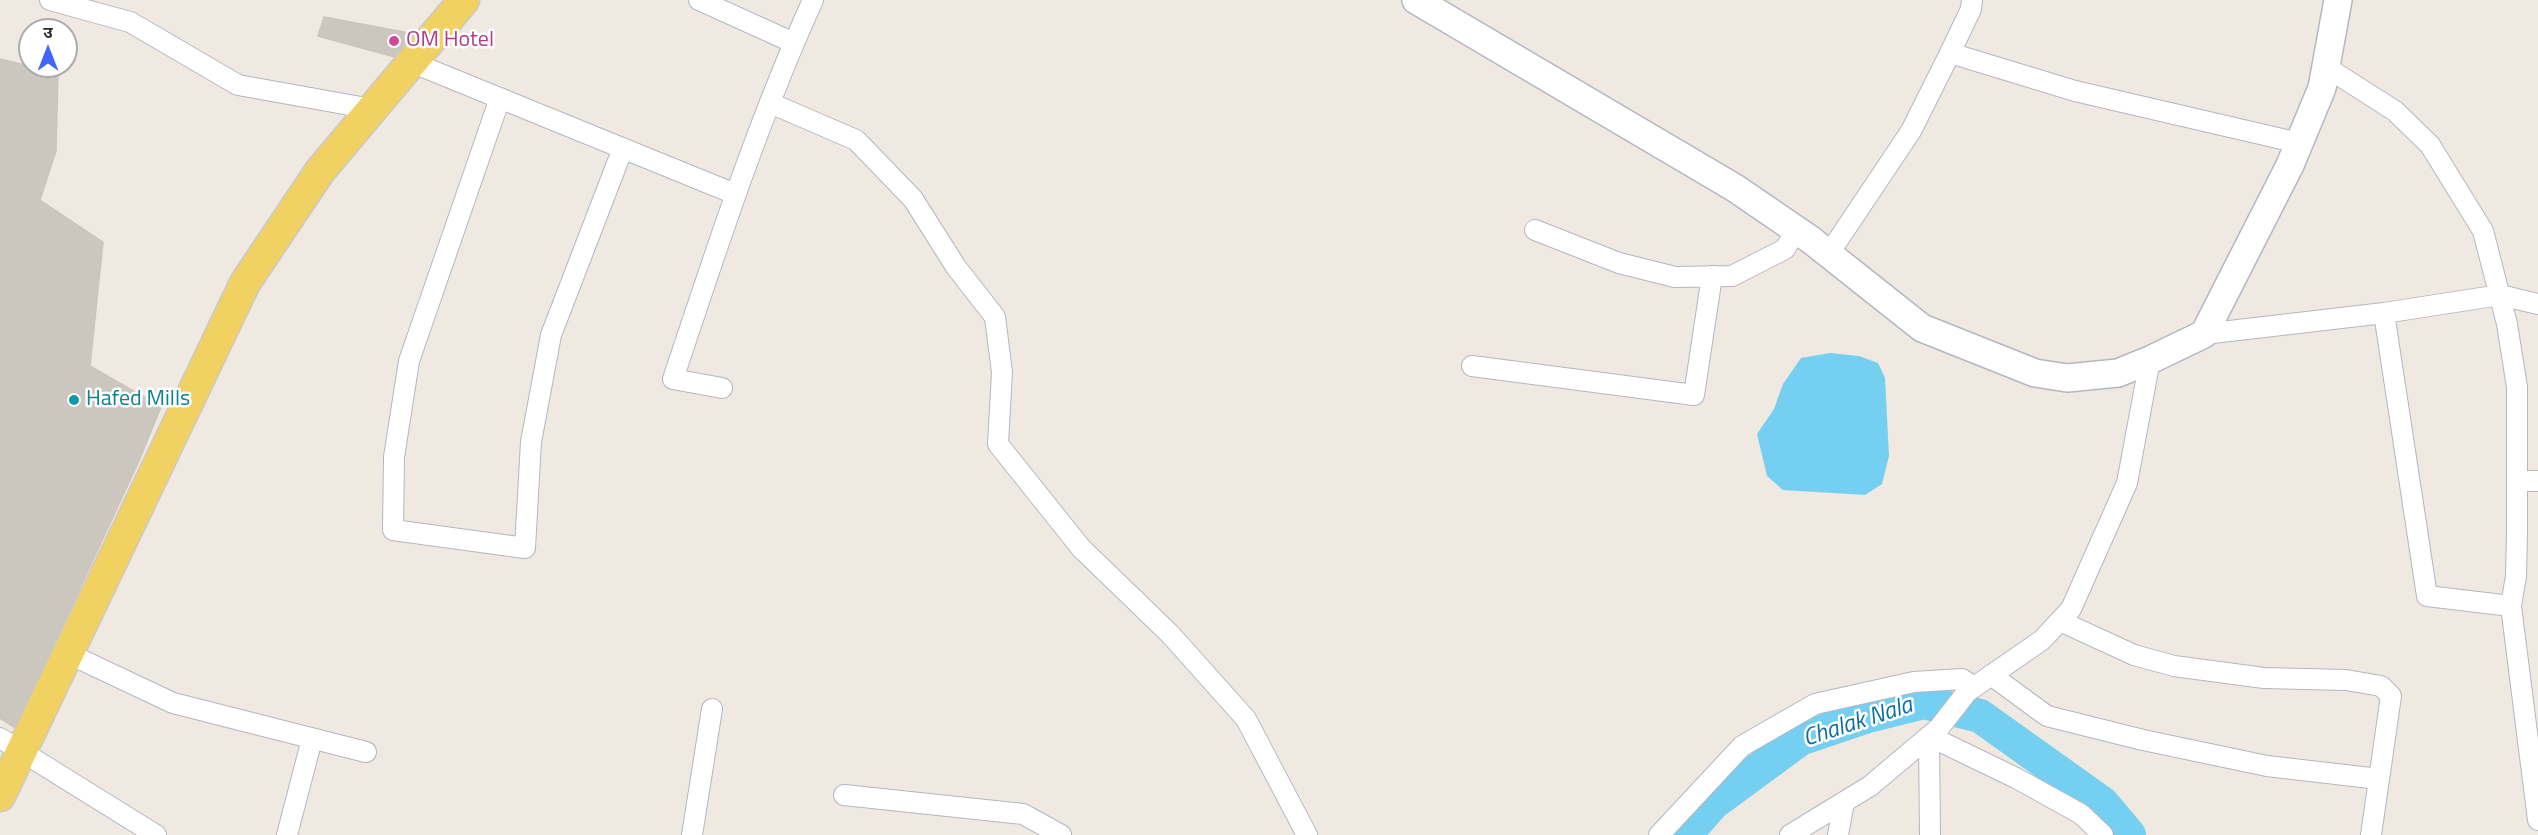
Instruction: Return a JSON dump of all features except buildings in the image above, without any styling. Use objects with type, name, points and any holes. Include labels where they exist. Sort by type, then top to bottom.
[{"type":"main road","points":[[0,796],[10,745],[67,653],[244,283],[320,171],[459,1]]},
{"type":"street","points":[[50,0],[130,22],[237,85],[372,109]]},
{"type":"street","points":[[699,0],[794,43]]},
{"type":"street","points":[[722,388],[673,379],[735,194],[813,0]]},
{"type":"street","points":[[1416,0],[1735,188],[1796,230],[1922,328],[2035,373],[2067,378],[2118,373],[2204,334],[2384,313],[2500,296],[2538,304]]},
{"type":"street","points":[[1828,255],[1911,131],[1971,9],[1972,0]]},
{"type":"street","points":[[2204,334],[2299,143],[2322,88],[2338,0]]},
{"type":"street","points":[[1950,53],[2075,91],[2299,143]]},
{"type":"street","points":[[411,62],[735,194]]},
{"type":"street","points":[[2326,67],[2395,111],[2430,146],[2483,231],[2507,324],[2517,387],[2516,576],[2511,606],[2529,689],[2538,820]]},
{"type":"street","points":[[500,98],[409,361],[394,457],[393,530],[525,548],[531,442],[552,335],[622,148]]},
{"type":"street","points":[[770,103],[856,140],[913,199],[956,267],[995,317],[1002,372],[998,444],[1081,548],[1170,634],[1246,719],[1307,835]]},
{"type":"street","points":[[1535,230],[1630,266],[1675,277],[1732,276],[1785,249],[1796,230]]},
{"type":"street","points":[[1472,366],[1694,395],[1712,276]]},
{"type":"street","points":[[2384,313],[2427,596],[2511,606]]},
{"type":"street","points":[[1790,835],[1870,786],[1934,732],[1970,690],[2042,640],[2071,609],[2127,483],[2150,360]]},
{"type":"street","points":[[2518,481],[2538,480]]},
{"type":"street","points":[[2060,621],[2134,655],[2174,666],[2264,678],[2346,680],[2381,686],[2391,696],[2371,835]]},
{"type":"street","points":[[67,653],[174,704],[366,752]]},
{"type":"street","points":[[1991,675],[2047,716],[2143,740],[2267,766],[2379,779]]},
{"type":"street","points":[[1659,835],[1742,746],[1815,704],[1914,682],[1962,680],[1970,690]]},
{"type":"street","points":[[692,835],[712,709]]},
{"type":"street","points":[[1930,835],[1934,732]]},
{"type":"street","points":[[1934,732],[2081,814],[2103,835]]},
{"type":"street","points":[[287,835],[312,739]]},
{"type":"street","points":[[10,745],[156,835]]},
{"type":"street","points":[[844,795],[1023,814],[1061,835]]},
{"type":"street","points":[[1838,835],[1844,802]]},
{"type":"water","points":[[1830,353],[1859,356],[1878,363],[1885,378],[1889,456],[1882,484],[1865,495],[1783,490],[1767,476],[1757,434],[1774,409],[1783,384],[1801,358]]},
{"type":"waterway","name":"Chalak Nala","points":[[1685,835],[1713,803],[1800,739],[1868,716],[1924,702],[1980,716],[2102,803],[2129,835]]},
{"type":"place","name":"OM Hotel","points":[[394,41]]},
{"type":"place","name":"Hafed Mills","points":[[74,400]]}]
